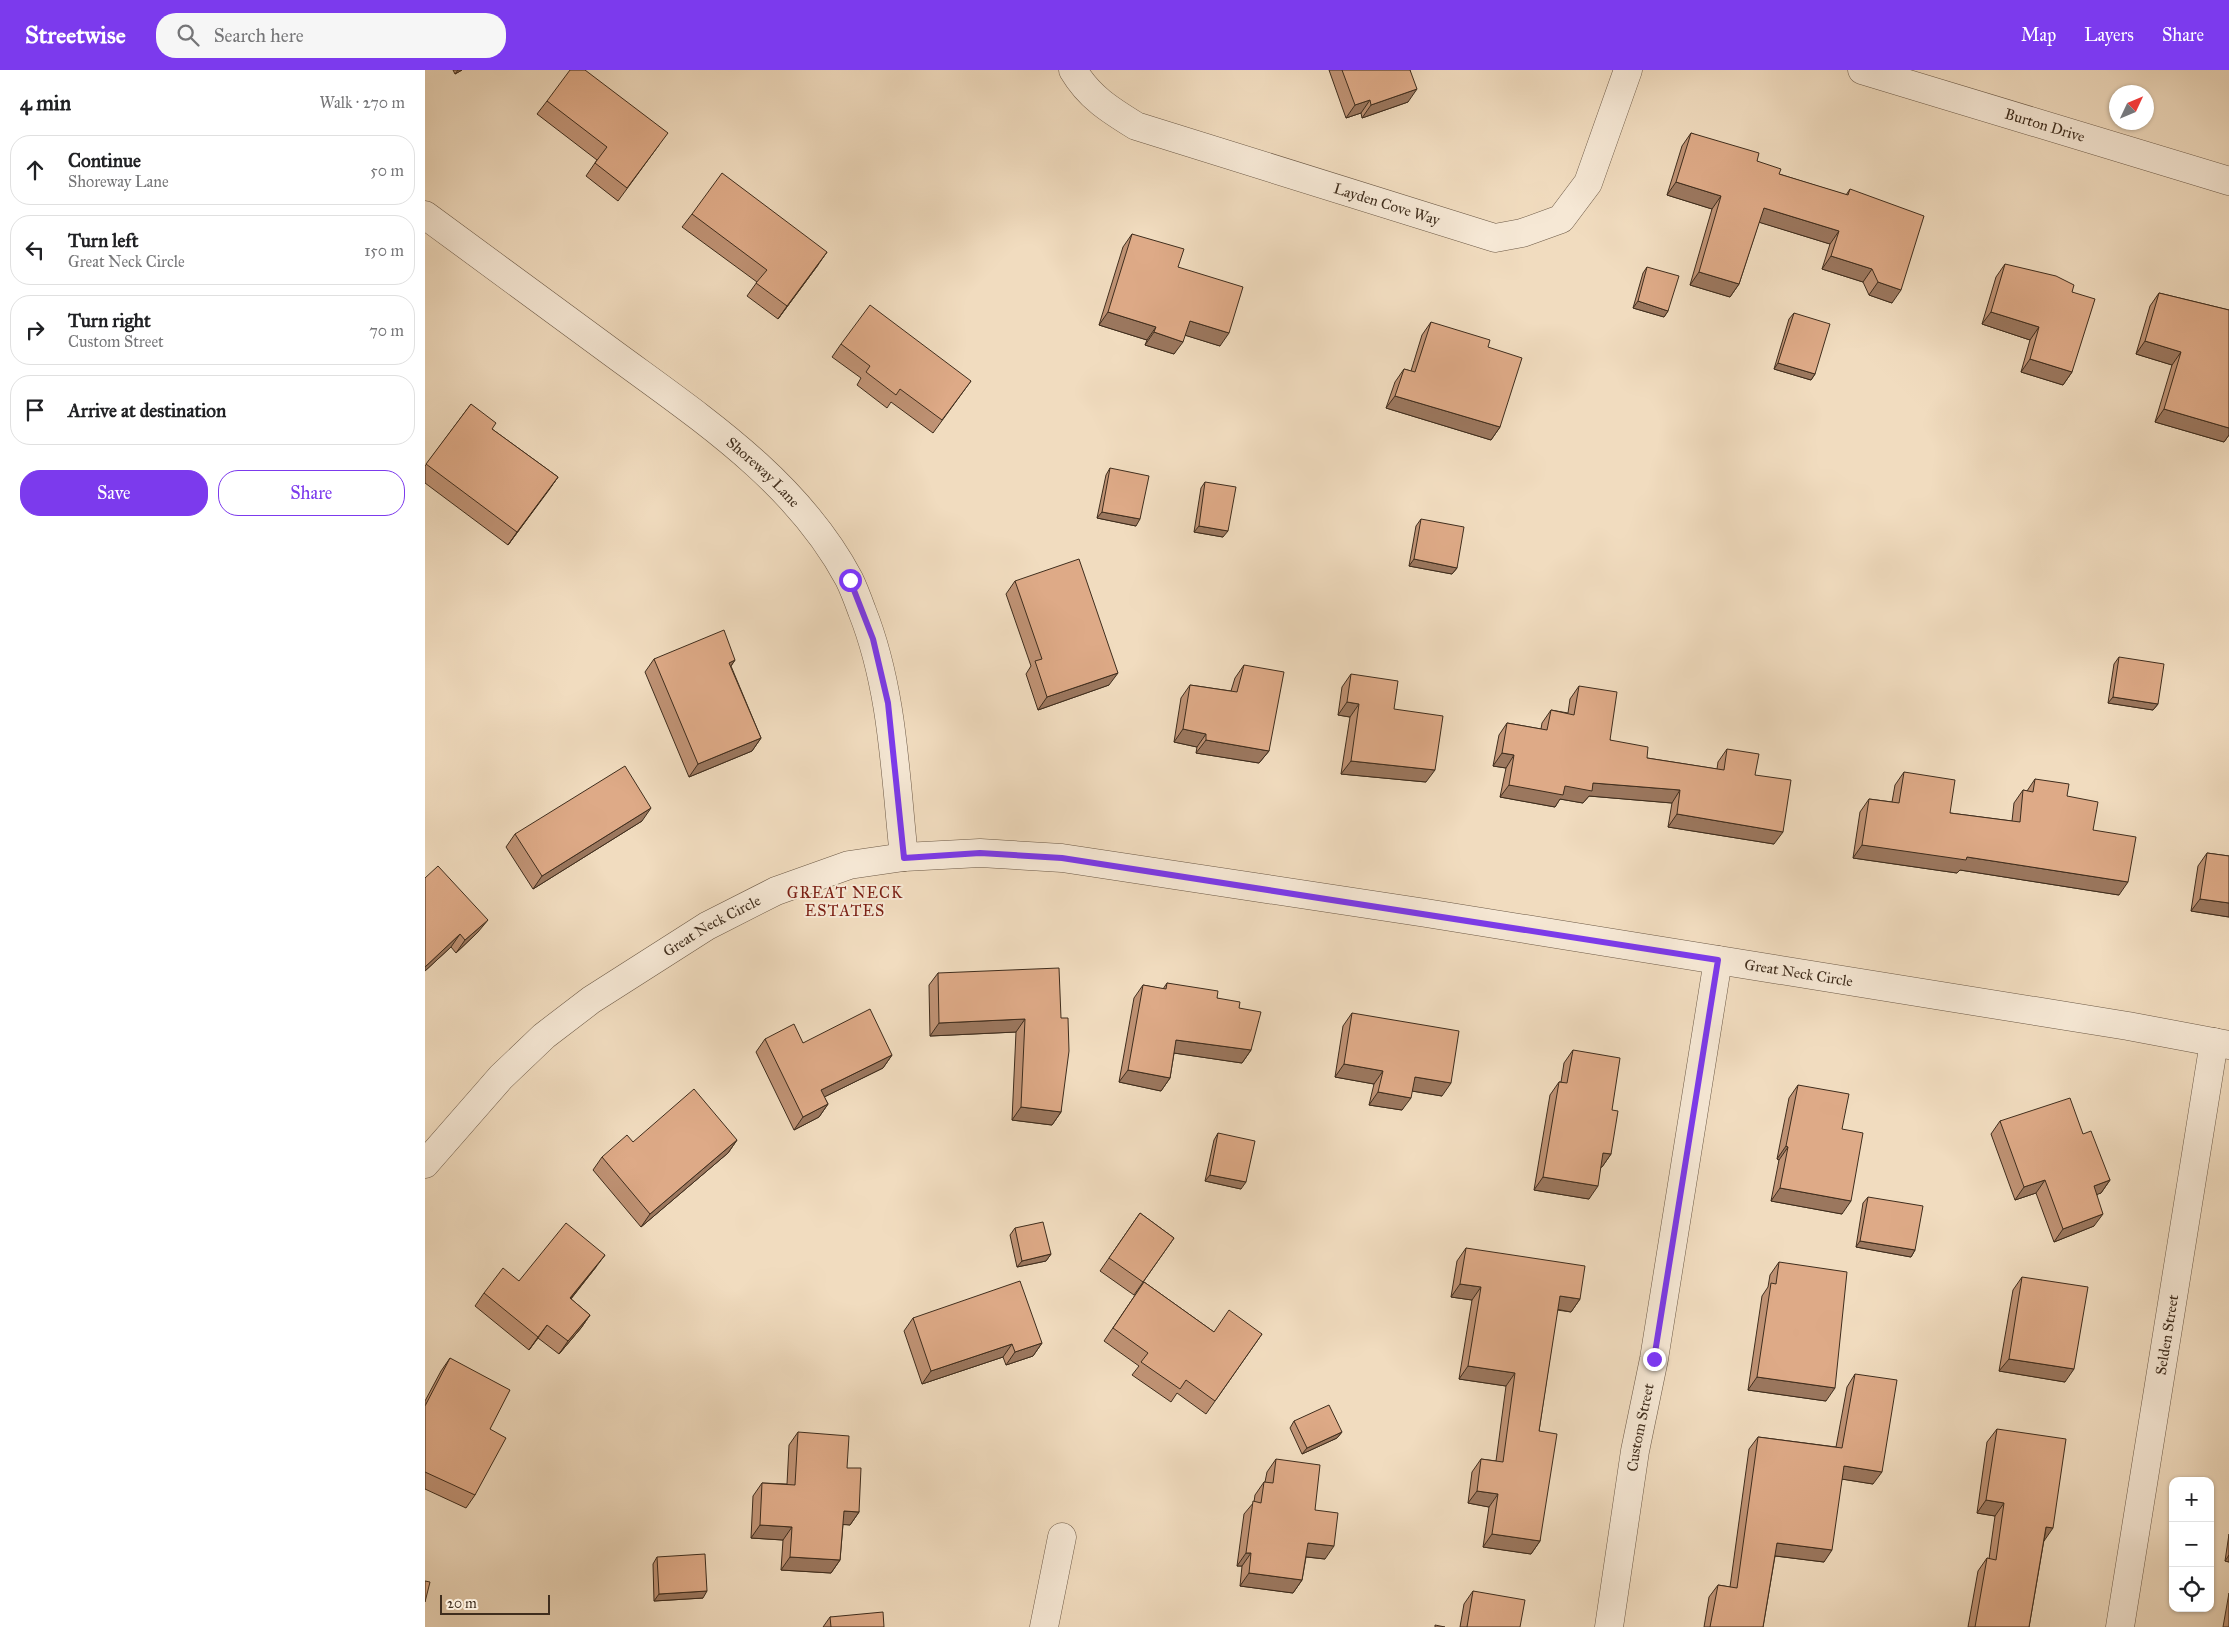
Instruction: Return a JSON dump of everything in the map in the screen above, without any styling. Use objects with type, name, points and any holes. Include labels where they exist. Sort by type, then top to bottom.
[{"type":"street","name":"Layden Cove Way","points":[[1073,70],[1079,80],[1102,106],[1136,126],[1495,238],[1522,233],[1561,219],[1588,183],[1628,70]]},
{"type":"street","name":"Burton Drive","points":[[1862,70],[2229,181]]},
{"type":"street","name":"Shoreway Lane","points":[[425,215],[731,443],[784,489],[820,532],[850,580],[873,639],[888,703],[904,858]]},
{"type":"street","name":"Great Neck Circle","points":[[425,1164],[501,1077],[544,1036],[591,1000],[691,936],[776,891],[849,865],[904,858],[980,853],[1062,858],[1718,960],[2129,1026],[2221,1043]]},
{"type":"street","name":"Custom Street","points":[[1609,1627],[1635,1451],[1654,1359],[1718,960]]},
{"type":"street","name":"Selden Street","points":[[2120,1627],[2221,1043]]},
{"type":"street","points":[[1044,1627],[1062,1537]]},
{"type":"building","points":[[570,70],[585,70],[668,133],[627,188],[595,163],[607,147],[547,101]]},
{"type":"building","points":[[1342,70],[1410,70],[1417,89],[1371,105],[1370,100],[1355,105]]},
{"type":"building","points":[[1691,133],[1759,153],[1757,161],[1781,169],[1779,174],[1848,195],[1850,189],[1924,216],[1901,290],[1878,282],[1872,269],[1831,256],[1839,231],[1764,208],[1739,284],[1699,272],[1721,196],[1676,182]]},
{"type":"building","points":[[722,173],[827,252],[787,306],[756,283],[767,270],[692,214]]},
{"type":"building","points":[[1132,234],[1184,249],[1178,267],[1243,287],[1229,333],[1190,321],[1183,342],[1154,332],[1156,327],[1108,312]]},
{"type":"building","points":[[2005,264],[2056,276],[2074,285],[2072,292],[2095,299],[2072,372],[2030,359],[2039,327],[1991,312]]},
{"type":"building","points":[[1647,267],[1679,276],[1668,311],[1638,301]]},
{"type":"building","points":[[2159,293],[2229,310],[2229,428],[2164,409],[2181,352],[2145,341]]},
{"type":"building","points":[[870,305],[971,381],[942,420],[900,389],[896,395],[866,372],[870,366],[841,344]]},
{"type":"building","points":[[1794,313],[1830,324],[1815,374],[1778,363]]},
{"type":"building","points":[[1431,322],[1490,340],[1488,347],[1522,358],[1500,427],[1395,396],[1404,369],[1415,372]]},
{"type":"building","points":[[471,404],[496,423],[492,429],[558,477],[517,532],[426,464]]},
{"type":"building","points":[[1110,468],[1149,476],[1140,519],[1102,512]]},
{"type":"building","points":[[1205,482],[1236,487],[1228,531],[1199,526]]},
{"type":"building","points":[[1421,519],[1464,527],[1457,568],[1414,559]]},
{"type":"building","points":[[1079,559],[1118,673],[1047,697],[1035,661],[1042,659],[1015,581]]},
{"type":"building","points":[[724,630],[735,660],[729,663],[761,738],[698,764],[654,659]]},
{"type":"building","points":[[2119,657],[2164,664],[2158,704],[2113,697]]},
{"type":"building","points":[[1244,665],[1284,672],[1269,751],[1206,740],[1206,734],[1183,729],[1190,685],[1237,692]]},
{"type":"building","points":[[1351,674],[1398,681],[1394,709],[1443,716],[1435,770],[1351,761],[1359,704],[1347,702]]},
{"type":"building","points":[[1579,686],[1617,692],[1610,740],[1648,747],[1647,758],[1724,770],[1727,749],[1759,754],[1755,775],[1791,780],[1783,832],[1677,814],[1680,790],[1593,783],[1592,791],[1565,786],[1563,795],[1509,785],[1514,755],[1502,753],[1507,723],[1547,730],[1551,710],[1574,715]]},
{"type":"building","points":[[625,766],[651,808],[542,876],[515,834]]},
{"type":"building","points":[[1904,772],[1955,780],[1950,813],[2020,822],[2023,790],[2033,792],[2035,779],[2069,784],[2067,796],[2098,802],[2093,830],[2136,837],[2128,882],[1967,857],[1966,860],[1862,845],[1869,799],[1899,803]]},
{"type":"building","points":[[2207,853],[2229,856],[2229,903],[2200,899]]},
{"type":"building","points":[[438,866],[488,920],[465,940],[460,934],[425,967],[425,878]]},
{"type":"building","points":[[1059,968],[1061,1018],[1068,1018],[1069,1051],[1061,1112],[1021,1107],[1025,1019],[939,1023],[938,973]]},
{"type":"building","points":[[1167,983],[1218,991],[1217,998],[1240,1002],[1239,1008],[1261,1012],[1251,1050],[1176,1040],[1170,1078],[1128,1070],[1143,985],[1166,989]]},
{"type":"building","points":[[870,1009],[892,1055],[821,1090],[828,1104],[803,1117],[765,1039],[794,1024],[803,1043]]},
{"type":"building","points":[[1352,1013],[1459,1031],[1451,1083],[1415,1077],[1411,1098],[1378,1092],[1383,1071],[1344,1064]]},
{"type":"building","points":[[1573,1050],[1620,1058],[1612,1110],[1618,1111],[1611,1154],[1603,1153],[1598,1186],[1543,1177],[1559,1082],[1567,1083]]},
{"type":"building","points":[[1798,1085],[1849,1094],[1842,1129],[1863,1133],[1851,1201],[1780,1188]]},
{"type":"building","points":[[694,1089],[737,1140],[650,1214],[602,1157],[627,1135],[633,1142]]},
{"type":"building","points":[[2070,1098],[2083,1134],[2091,1131],[2110,1180],[2094,1186],[2103,1214],[2063,1229],[2045,1180],[2024,1187],[2000,1121]]},
{"type":"building","points":[[1218,1133],[1255,1141],[1246,1182],[1210,1175]]},
{"type":"building","points":[[1868,1197],[1923,1206],[1915,1250],[1860,1241]]},
{"type":"building","points":[[1140,1213],[1174,1238],[1143,1282],[1109,1258]]},
{"type":"building","points":[[1043,1222],[1051,1254],[1022,1261],[1015,1228]]},
{"type":"building","points":[[566,1223],[605,1255],[570,1298],[590,1315],[568,1341],[547,1325],[538,1337],[484,1293],[503,1268],[519,1281]]},
{"type":"building","points":[[1466,1248],[1585,1266],[1580,1299],[1560,1296],[1539,1431],[1557,1434],[1540,1541],[1492,1534],[1498,1494],[1477,1491],[1481,1459],[1503,1462],[1515,1373],[1468,1366],[1481,1287],[1460,1284]]},
{"type":"building","points":[[1779,1262],[1847,1272],[1835,1388],[1757,1377],[1771,1283],[1776,1284]]},
{"type":"building","points":[[2022,1277],[2088,1287],[2074,1369],[2009,1359]]},
{"type":"building","points":[[1020,1281],[1042,1343],[1015,1352],[1012,1344],[931,1371],[913,1318]]},
{"type":"building","points":[[1144,1282],[1214,1332],[1229,1310],[1262,1334],[1215,1401],[1186,1380],[1180,1389],[1141,1362],[1148,1353],[1113,1328]]},
{"type":"building","points":[[450,1358],[510,1390],[490,1429],[506,1438],[475,1495],[425,1472],[425,1406]]},
{"type":"building","points":[[1855,1374],[1897,1380],[1882,1472],[1844,1466],[1832,1550],[1777,1543],[1763,1627],[1710,1627],[1718,1585],[1737,1588],[1758,1437],[1842,1448]]},
{"type":"building","points":[[1329,1405],[1342,1432],[1307,1448],[1294,1421]]},
{"type":"building","points":[[1997,1429],[2066,1439],[2053,1528],[2046,1527],[2029,1627],[1975,1627],[1987,1558],[1996,1560],[2004,1503],[1986,1500]]},
{"type":"building","points":[[798,1432],[849,1436],[847,1468],[861,1468],[859,1512],[844,1511],[840,1560],[790,1557],[792,1527],[760,1525],[762,1483],[795,1485]]},
{"type":"building","points":[[1276,1459],[1320,1465],[1315,1510],[1338,1513],[1334,1546],[1308,1543],[1302,1580],[1249,1573],[1251,1553],[1246,1553],[1253,1501],[1261,1503],[1264,1482],[1273,1483]]},
{"type":"building","points":[[705,1554],[707,1591],[659,1594],[657,1557]]},
{"type":"building","points":[[425,1581],[430,1582],[425,1602]]},
{"type":"building","points":[[1473,1591],[1525,1600],[1520,1627],[1467,1627]]},
{"type":"building","points":[[883,1612],[884,1627],[831,1627],[830,1617]]},
{"type":"district","name":"GREAT NECK ESTATES","points":[[845,901]]},
{"type":"route","points":[[850,580],[873,639],[888,703],[904,858],[980,853],[1062,858],[1426,913],[1718,960],[1654,1359]]}]
